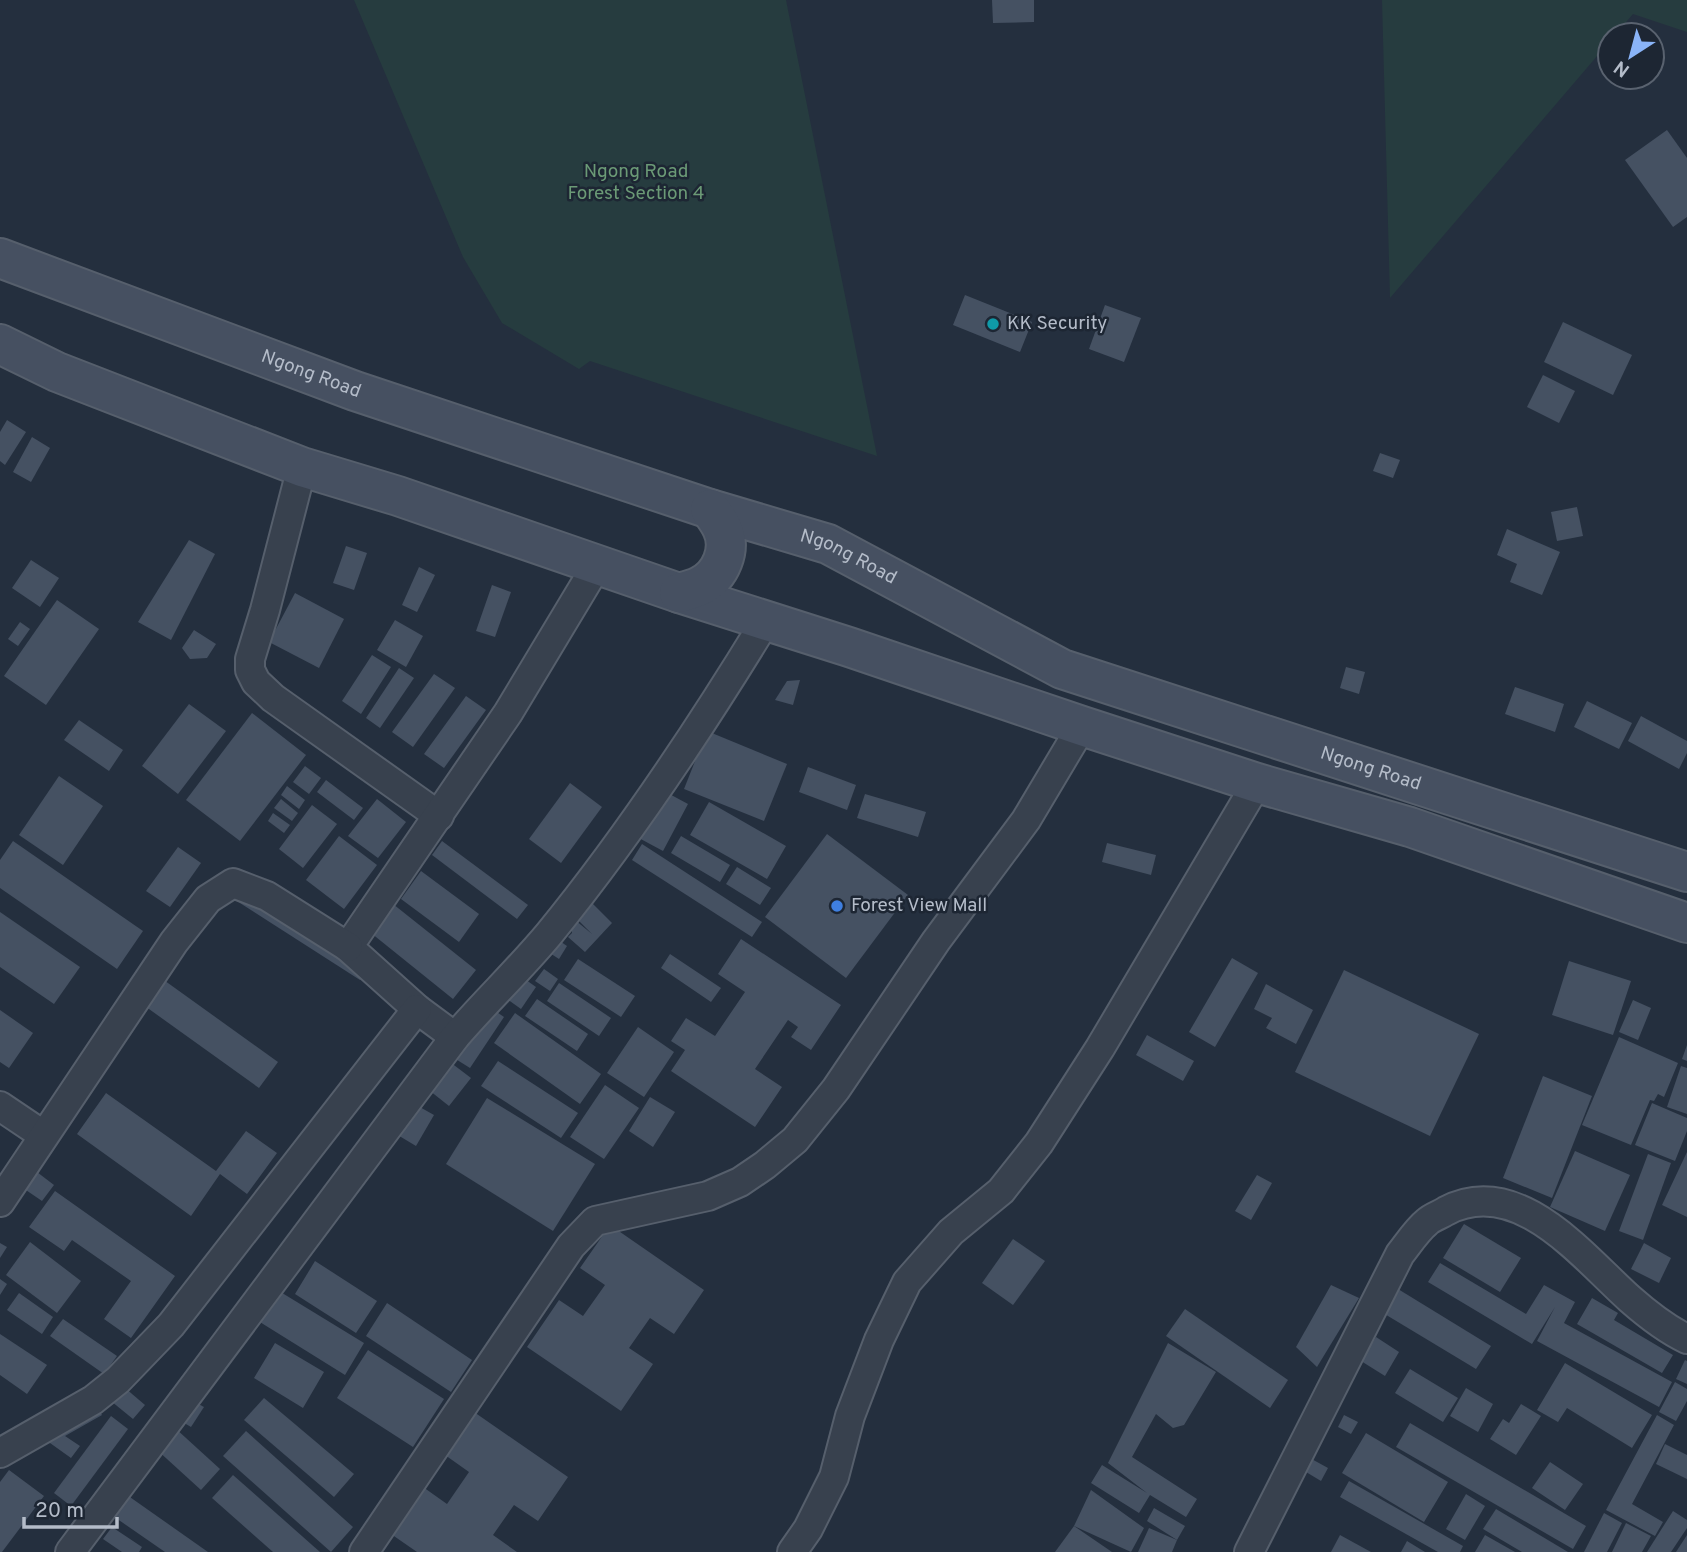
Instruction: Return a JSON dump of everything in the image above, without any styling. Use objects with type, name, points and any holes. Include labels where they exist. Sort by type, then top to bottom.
[{"type":"main road","name":"Ngong Road","points":[[0,258],[355,391],[710,509],[828,544],[1062,669],[1687,872]]},
{"type":"main road","points":[[0,344],[57,372],[302,467],[398,496],[765,622],[849,647],[1257,783],[1410,827],[1687,923]]},
{"type":"main road","points":[[679,593],[702,585],[722,564],[727,548],[723,529],[710,509]]},
{"type":"street","points":[[302,467],[250,659],[250,670],[256,682],[273,698],[439,816]]},
{"type":"street","points":[[348,947],[509,713],[597,565]]},
{"type":"street","points":[[70,1552],[455,1037],[523,965],[598,873],[716,701],[765,622]]},
{"type":"street","points":[[365,1552],[570,1246],[595,1221],[708,1196],[740,1182],[795,1140],[836,1089],[936,941],[1026,820],[1082,726]]},
{"type":"street","points":[[792,1552],[808,1529],[834,1477],[850,1416],[879,1340],[907,1282],[951,1231],[1001,1191],[1039,1143],[1100,1048],[1257,783]]},
{"type":"street","points":[[0,1202],[174,942],[208,899],[233,883],[267,896],[348,947],[417,1009],[455,1037]]},
{"type":"street","points":[[0,1453],[93,1400],[118,1380],[171,1325],[417,1009]]},
{"type":"street","points":[[0,1106],[43,1135]]},
{"type":"street","points":[[1249,1552],[1400,1254],[1428,1221],[1461,1203],[1492,1202],[1520,1209],[1555,1230],[1665,1327],[1687,1339]]},
{"type":"green space","name":"Ngong Road Forest Section 4","points":[[354,0],[786,0],[877,456],[590,361],[579,369],[502,323],[463,257]]},
{"type":"green space","points":[[1382,0],[1687,0],[1687,32],[1666,25],[1666,21],[1654,21],[1633,14],[1627,21],[1596,21],[1596,57],[1390,298]]},
{"type":"building","points":[[992,0],[1034,0],[1034,22],[993,23]]},
{"type":"building","points":[[1667,130],[1687,158],[1687,217],[1673,227],[1625,160]]},
{"type":"building","name":"KK Security","points":[[965,295],[1032,322],[1020,352],[953,325]]},
{"type":"building","points":[[1105,305],[1141,318],[1124,362],[1089,349]]},
{"type":"building","points":[[1563,322],[1632,355],[1613,395],[1544,362]]},
{"type":"building","points":[[1543,375],[1575,391],[1559,423],[1527,407]]},
{"type":"building","points":[[7,420],[26,432],[5,465],[0,461],[0,432]]},
{"type":"building","points":[[32,437],[50,448],[31,482],[13,472]]},
{"type":"building","points":[[1380,453],[1400,460],[1393,478],[1373,471]]},
{"type":"building","points":[[1577,507],[1583,536],[1557,541],[1551,512]]},
{"type":"building","points":[[1507,529],[1560,552],[1542,595],[1510,582],[1517,564],[1497,555]]},
{"type":"building","points":[[189,540],[215,554],[171,640],[138,622]]},
{"type":"building","points":[[346,546],[367,553],[354,590],[333,583]]},
{"type":"building","points":[[31,560],[59,578],[40,607],[12,588]]},
{"type":"building","points":[[419,567],[435,575],[417,612],[402,605]]},
{"type":"building","points":[[492,585],[511,592],[495,637],[476,631]]},
{"type":"building","points":[[295,593],[344,619],[319,668],[269,642]]},
{"type":"building","points":[[57,600],[99,629],[46,705],[4,676]]},
{"type":"building","points":[[395,620],[423,636],[406,667],[377,650]]},
{"type":"building","points":[[20,622],[30,629],[18,646],[8,639]]},
{"type":"building","points":[[194,630],[216,644],[207,658],[190,659],[182,648]]},
{"type":"building","points":[[372,655],[391,667],[361,714],[342,701]]},
{"type":"building","points":[[1346,667],[1365,672],[1359,694],[1340,688]]},
{"type":"building","points":[[399,668],[414,678],[380,728],[366,718]]},
{"type":"building","points":[[434,674],[455,688],[413,747],[392,732]]},
{"type":"building","points":[[800,680],[793,705],[775,700],[787,681]]},
{"type":"building","points":[[1515,687],[1564,704],[1555,732],[1505,714]]},
{"type":"building","points":[[466,696],[486,710],[444,768],[424,754]]},
{"type":"building","points":[[1587,701],[1632,723],[1619,749],[1574,727]]},
{"type":"building","points":[[189,704],[226,731],[178,794],[142,766]]},
{"type":"building","points":[[252,713],[306,755],[240,841],[186,800]]},
{"type":"building","points":[[1641,716],[1687,741],[1687,753],[1679,769],[1628,741]]},
{"type":"building","points":[[79,720],[123,750],[109,771],[64,740]]},
{"type":"building","points":[[707,731],[787,764],[764,821],[684,789]]},
{"type":"building","points":[[305,766],[321,778],[309,794],[293,782]]},
{"type":"building","points":[[808,767],[856,785],[847,810],[799,792]]},
{"type":"building","points":[[59,776],[103,806],[63,865],[19,835]]},
{"type":"building","points":[[326,780],[363,808],[354,820],[317,792]]},
{"type":"building","points":[[570,783],[602,807],[561,863],[529,839]]},
{"type":"building","points":[[287,786],[305,800],[299,809],[281,795]]},
{"type":"building","points":[[662,790],[688,804],[663,851],[637,837]]},
{"type":"building","points":[[865,794],[926,812],[918,837],[857,818]]},
{"type":"building","points":[[281,799],[298,813],[292,821],[274,808]]},
{"type":"building","points":[[377,799],[406,822],[378,858],[348,836]]},
{"type":"building","points":[[709,802],[786,846],[767,879],[690,835]]},
{"type":"building","points":[[312,805],[337,824],[303,868],[279,849]]},
{"type":"building","points":[[273,813],[290,825],[284,833],[268,821]]},
{"type":"building","name":"Forest View Mall","points":[[827,834],[908,895],[846,978],[765,917]]},
{"type":"building","points":[[339,836],[377,865],[344,909],[306,880]]},
{"type":"building","points":[[681,836],[730,865],[720,882],[671,853]]},
{"type":"building","points":[[13,841],[143,931],[117,969],[0,888],[0,860]]},
{"type":"building","points":[[442,841],[528,905],[517,919],[432,855]]},
{"type":"building","points":[[1107,843],[1156,855],[1151,875],[1102,862]]},
{"type":"building","points":[[642,844],[762,922],[752,937],[632,860]]},
{"type":"building","points":[[178,847],[201,863],[170,907],[146,891]]},
{"type":"building","points":[[737,867],[771,888],[760,905],[726,884]]},
{"type":"building","points":[[421,871],[479,914],[459,942],[401,899]]},
{"type":"building","points":[[245,872],[375,956],[360,980],[229,896]]},
{"type":"building","points":[[590,901],[612,923],[585,952],[568,937],[572,933],[571,925],[575,920],[592,934],[575,917]]},
{"type":"building","points":[[393,904],[476,970],[453,999],[371,933]]},
{"type":"building","points":[[0,912],[80,967],[54,1004],[0,967]]},
{"type":"building","points":[[551,935],[567,946],[559,959],[542,948]]},
{"type":"building","points":[[741,939],[841,1005],[811,1050],[791,1037],[798,1027],[788,1020],[755,1069],[782,1087],[755,1127],[671,1071],[685,1050],[671,1041],[686,1018],[715,1036],[745,992],[718,974]]},
{"type":"building","points":[[670,954],[721,988],[711,1002],[661,968]]},
{"type":"building","points":[[1232,958],[1258,973],[1215,1047],[1189,1032]]},
{"type":"building","points":[[578,959],[635,996],[621,1017],[564,980]]},
{"type":"building","points":[[1569,961],[1631,981],[1613,1035],[1552,1015]]},
{"type":"building","points":[[544,969],[558,979],[550,991],[535,981]]},
{"type":"building","points":[[1344,970],[1479,1034],[1430,1136],[1295,1072]]},
{"type":"building","points":[[519,975],[536,987],[521,1009],[504,997]]},
{"type":"building","points":[[161,978],[278,1062],[259,1088],[142,1004]]},
{"type":"building","points":[[559,983],[611,1018],[599,1036],[547,1001]]},
{"type":"building","points":[[1266,984],[1313,1010],[1296,1044],[1266,1028],[1272,1018],[1254,1009]]},
{"type":"building","points":[[537,999],[588,1034],[577,1051],[525,1016]]},
{"type":"building","points":[[1633,1000],[1651,1008],[1638,1040],[1619,1032]]},
{"type":"building","points":[[488,1006],[504,1017],[470,1068],[454,1058]]},
{"type":"building","points":[[0,1010],[33,1033],[9,1068],[0,1062]]},
{"type":"building","points":[[515,1013],[601,1074],[580,1104],[494,1043]]},
{"type":"building","points":[[638,1027],[674,1052],[644,1097],[607,1073]]},
{"type":"building","points":[[1147,1035],[1194,1061],[1183,1081],[1136,1055]]},
{"type":"building","points":[[1619,1037],[1678,1063],[1664,1097],[1658,1094],[1654,1101],[1650,1100],[1631,1145],[1582,1125]]},
{"type":"building","points":[[1687,1045],[1687,1061],[1682,1059]]},
{"type":"building","points":[[446,1059],[471,1078],[449,1106],[425,1087]]},
{"type":"building","points":[[498,1061],[578,1113],[561,1138],[481,1086]]},
{"type":"building","points":[[1681,1066],[1687,1068],[1687,1114],[1667,1107]]},
{"type":"building","points":[[1543,1076],[1592,1096],[1552,1198],[1503,1178]]},
{"type":"building","points":[[605,1085],[639,1108],[604,1159],[570,1137]]},
{"type":"building","points":[[106,1093],[216,1171],[246,1131],[277,1153],[247,1194],[220,1174],[191,1216],[77,1134]]},
{"type":"building","points":[[650,1097],[675,1112],[653,1147],[629,1131]]},
{"type":"building","points":[[487,1098],[595,1164],[553,1231],[446,1164]]},
{"type":"building","points":[[409,1101],[434,1115],[416,1146],[391,1131]]},
{"type":"building","points":[[1652,1103],[1687,1118],[1687,1131],[1675,1161],[1635,1145]]},
{"type":"building","points":[[1575,1151],[1630,1175],[1605,1231],[1550,1207]]},
{"type":"building","points":[[1687,1152],[1687,1217],[1662,1205]]},
{"type":"building","points":[[1648,1154],[1671,1163],[1643,1240],[1619,1231]]},
{"type":"building","points":[[33,1169],[54,1185],[42,1201],[20,1186]]},
{"type":"building","points":[[1257,1175],[1272,1183],[1251,1220],[1235,1211]]},
{"type":"building","points":[[55,1191],[175,1276],[131,1338],[104,1319],[131,1281],[72,1240],[64,1251],[29,1227]]},
{"type":"building","points":[[1464,1224],[1521,1258],[1500,1292],[1443,1258]]},
{"type":"building","points":[[610,1225],[704,1290],[674,1334],[650,1318],[629,1348],[653,1364],[621,1411],[527,1347],[559,1300],[583,1316],[605,1285],[580,1268]]},
{"type":"building","points":[[1013,1239],[1045,1261],[1013,1305],[982,1283]]},
{"type":"building","points":[[30,1242],[81,1281],[57,1313],[6,1275]]},
{"type":"building","points":[[0,1243],[7,1247],[0,1258]]},
{"type":"building","points":[[1644,1243],[1671,1258],[1659,1283],[1631,1269]]},
{"type":"building","points":[[315,1261],[377,1301],[356,1333],[295,1294]]},
{"type":"building","points":[[1440,1263],[1526,1314],[1544,1285],[1575,1302],[1564,1323],[1672,1382],[1659,1407],[1537,1341],[1555,1307],[1532,1344],[1428,1282]]},
{"type":"building","points":[[0,1279],[7,1284],[0,1295]]},
{"type":"building","points":[[1331,1285],[1359,1298],[1317,1367],[1296,1347]]},
{"type":"building","points":[[274,1288],[364,1343],[345,1375],[255,1319]]},
{"type":"building","points":[[1398,1289],[1491,1346],[1476,1369],[1383,1313]]},
{"type":"building","points":[[19,1293],[53,1317],[42,1334],[7,1310]]},
{"type":"building","points":[[1592,1298],[1618,1313],[1614,1320],[1673,1355],[1662,1373],[1577,1324]]},
{"type":"building","points":[[387,1303],[472,1360],[451,1392],[366,1336]]},
{"type":"building","points":[[1185,1309],[1288,1380],[1270,1408],[1166,1336]]},
{"type":"building","points":[[63,1319],[117,1356],[104,1374],[50,1336]]},
{"type":"building","points":[[0,1334],[47,1365],[27,1394],[0,1375]]},
{"type":"building","points":[[1376,1337],[1399,1352],[1385,1376],[1361,1361]]},
{"type":"building","points":[[275,1343],[324,1372],[303,1408],[254,1378]]},
{"type":"building","points":[[1168,1343],[1216,1372],[1184,1425],[1173,1428],[1156,1414],[1132,1457],[1197,1499],[1186,1517],[1150,1495],[1139,1513],[1091,1483],[1102,1465],[1147,1493],[1108,1463]]},
{"type":"building","points":[[368,1350],[444,1399],[413,1447],[337,1398]]},
{"type":"building","points":[[1685,1360],[1687,1361],[1687,1384],[1676,1379]]},
{"type":"building","points":[[1565,1363],[1652,1415],[1632,1448],[1567,1408],[1558,1422],[1537,1410]]},
{"type":"building","points":[[1410,1369],[1458,1398],[1443,1422],[1395,1393]]},
{"type":"building","points":[[118,1382],[145,1405],[133,1419],[106,1397]]},
{"type":"building","points":[[1675,1382],[1687,1389],[1687,1401],[1676,1421],[1659,1412]]},
{"type":"building","points":[[1466,1388],[1493,1404],[1478,1432],[1450,1416]]},
{"type":"building","points":[[264,1398],[354,1474],[334,1497],[244,1420]]},
{"type":"building","points":[[93,1400],[102,1415],[65,1436],[80,1446],[71,1458],[36,1433]]},
{"type":"building","points":[[191,1400],[204,1407],[191,1427],[179,1420]]},
{"type":"building","points":[[1521,1404],[1541,1416],[1516,1455],[1490,1439],[1503,1419],[1509,1423]]},
{"type":"building","points":[[474,1412],[568,1477],[538,1521],[514,1505],[493,1535],[517,1552],[417,1552],[391,1534],[423,1487],[447,1504],[469,1472],[445,1455]]},
{"type":"building","points":[[1344,1415],[1358,1422],[1351,1434],[1338,1427]]},
{"type":"building","points":[[1657,1415],[1674,1425],[1632,1504],[1663,1522],[1655,1536],[1606,1510]]},
{"type":"building","points":[[111,1416],[128,1429],[71,1506],[54,1493]]},
{"type":"building","points":[[1410,1423],[1586,1526],[1573,1549],[1396,1447]]},
{"type":"building","points":[[175,1428],[220,1469],[201,1490],[156,1449]]},
{"type":"building","points":[[246,1431],[353,1527],[331,1552],[223,1456]]},
{"type":"building","points":[[1366,1433],[1448,1482],[1424,1522],[1342,1473]]},
{"type":"building","points":[[1665,1444],[1687,1455],[1687,1479],[1656,1464]]},
{"type":"building","points":[[1308,1457],[1328,1468],[1321,1481],[1301,1469]]},
{"type":"building","points":[[1550,1462],[1583,1484],[1565,1510],[1532,1488]]},
{"type":"building","points":[[9,1470],[44,1496],[0,1552],[0,1482]]},
{"type":"building","points":[[233,1475],[320,1552],[273,1552],[212,1498]]},
{"type":"building","points":[[1349,1481],[1463,1546],[1460,1552],[1438,1552],[1340,1497]]},
{"type":"building","points":[[1091,1490],[1144,1528],[1131,1552],[1074,1526]]},
{"type":"building","points":[[1466,1494],[1485,1506],[1465,1540],[1446,1529]]},
{"type":"building","points":[[127,1495],[208,1552],[165,1552],[113,1516]]},
{"type":"building","points":[[1154,1508],[1185,1526],[1177,1540],[1147,1521]]},
{"type":"building","points":[[1496,1509],[1568,1552],[1522,1552],[1483,1529]]},
{"type":"building","points":[[1673,1511],[1687,1520],[1687,1528],[1671,1552],[1647,1552]]},
{"type":"building","points":[[1604,1513],[1622,1523],[1607,1552],[1584,1552]]},
{"type":"building","points":[[1626,1523],[1651,1536],[1642,1552],[1612,1552]]},
{"type":"building","points":[[1074,1526],[1112,1552],[1055,1552]]},
{"type":"building","points":[[112,1527],[142,1547],[139,1552],[122,1552],[103,1539]]},
{"type":"building","points":[[1149,1528],[1177,1540],[1172,1552],[1138,1552]]},
{"type":"building","points":[[1340,1535],[1371,1552],[1331,1552]]},
{"type":"building","points":[[1485,1535],[1515,1552],[1475,1552]]},
{"type":"building","points":[[1687,1535],[1687,1552],[1676,1552]]},
{"type":"building","points":[[1407,1541],[1425,1552],[1401,1552]]},
{"type":"place","name":"KK Security","points":[[993,324]]},
{"type":"place","name":"Forest View Mall","points":[[837,906]]}]
